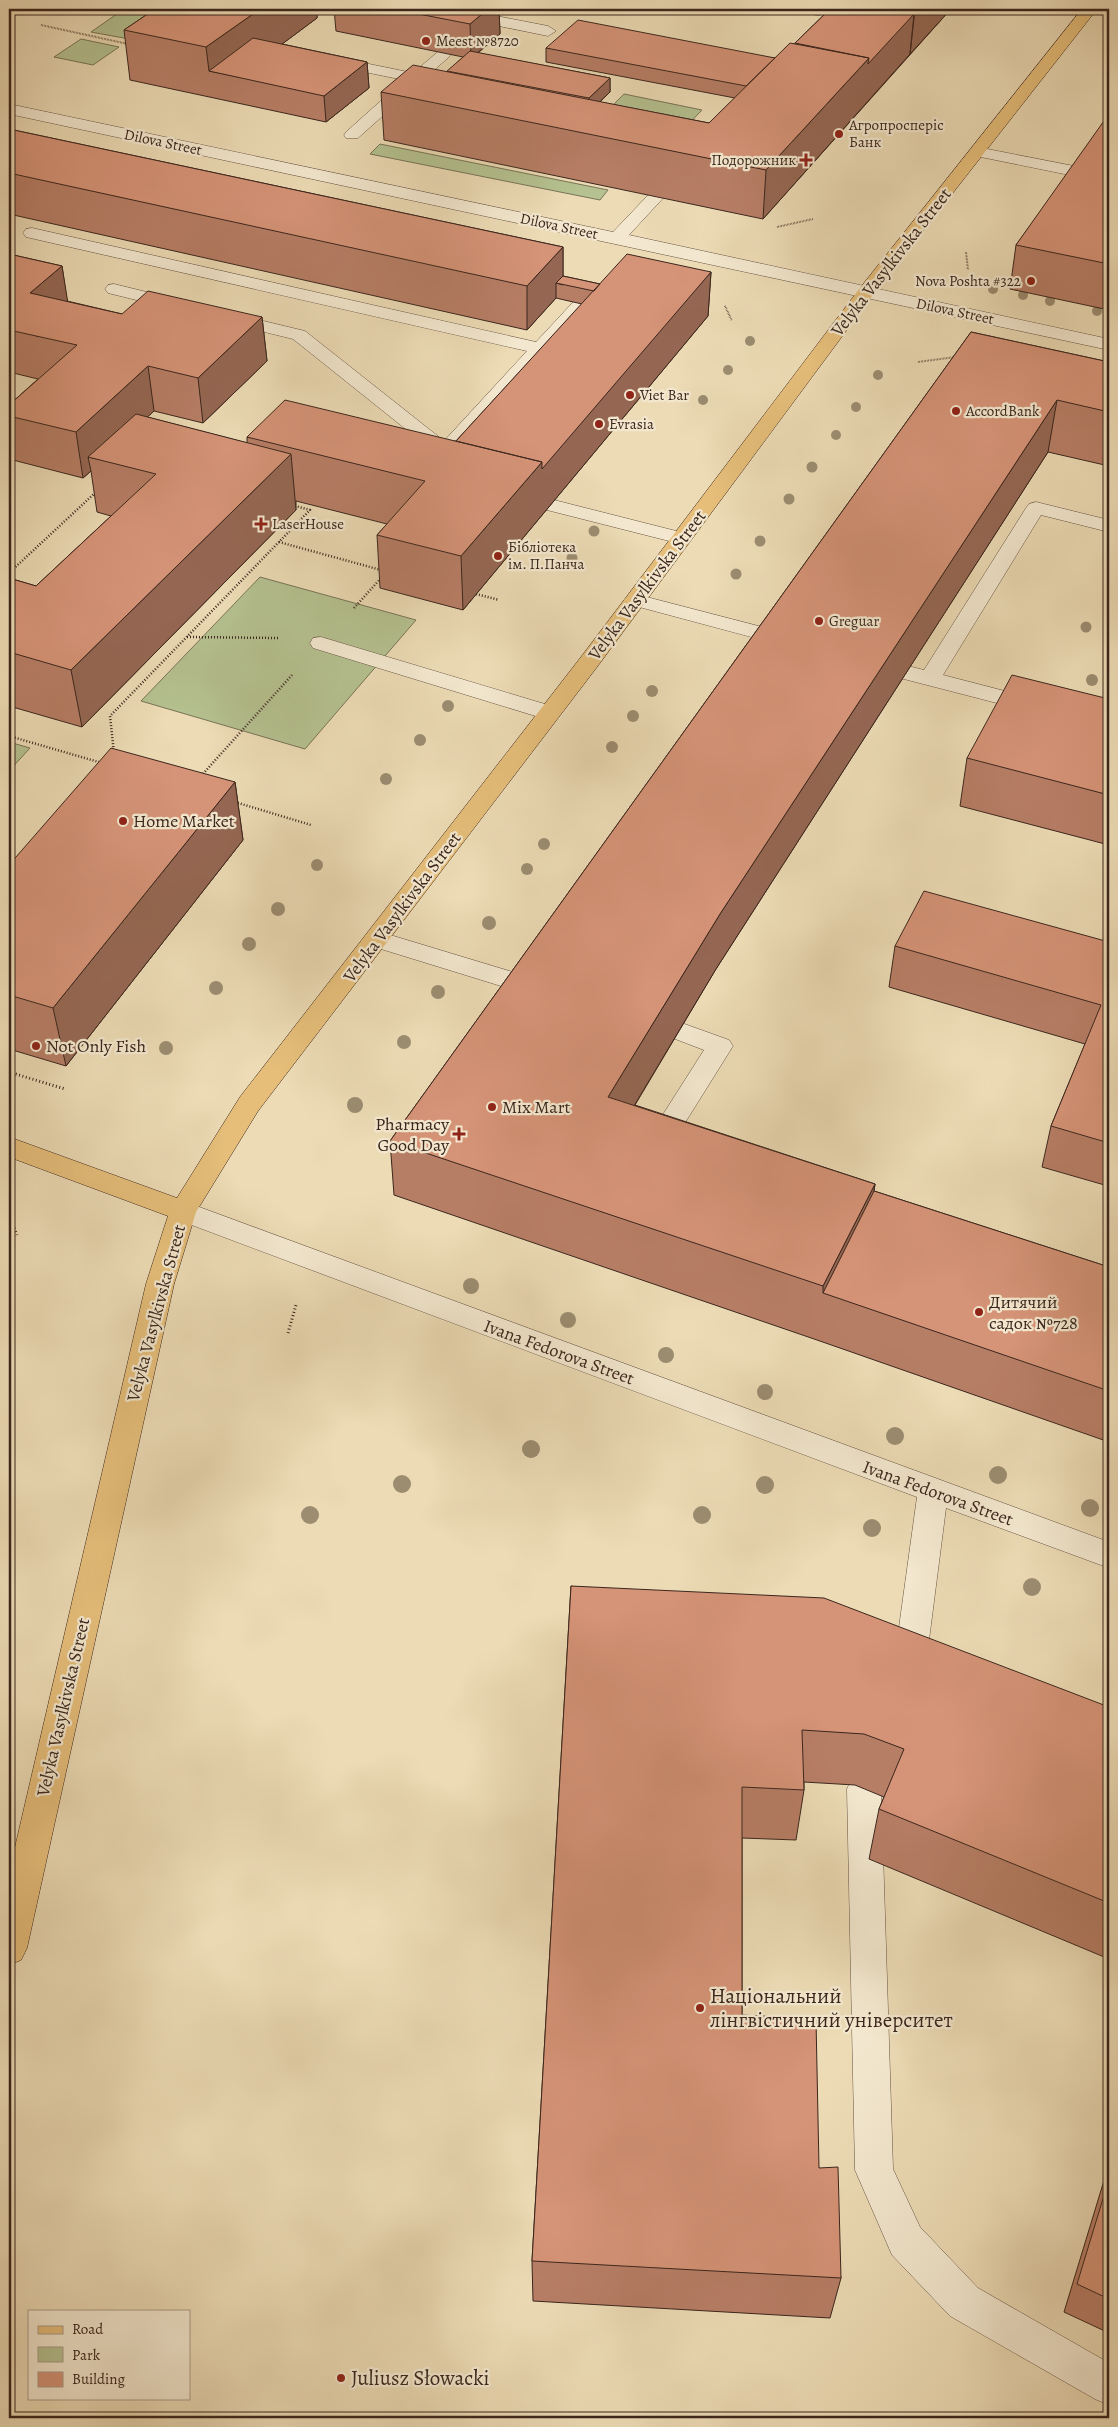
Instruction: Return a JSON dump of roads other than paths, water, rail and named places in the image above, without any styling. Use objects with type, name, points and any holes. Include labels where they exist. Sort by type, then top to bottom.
[{"type":"main road","name":"Velyka Vasylkivska Street","points":[[9,1948],[160,1284],[183,1211],[249,1104],[636,600],[866,292],[1090,9]]},
{"type":"main road","name":"Ivana Fedorova Street","points":[[9,1147],[183,1211]]},
{"type":"street","points":[[810,9],[821,9]]},
{"type":"street","points":[[472,29],[486,19],[548,31]]},
{"type":"street","points":[[352,135],[444,53]]},
{"type":"street","points":[[314,57],[416,78]]},
{"type":"street","name":"Dilova Street","points":[[9,109],[1109,345]]},
{"type":"street","points":[[139,151],[153,140]]},
{"type":"street","points":[[977,152],[1089,174]]},
{"type":"street","points":[[617,238],[657,196]]},
{"type":"street","points":[[31,228],[539,348]]},
{"type":"street","points":[[626,256],[639,243]]},
{"type":"street","points":[[114,289],[300,334],[450,459],[539,348],[588,296]]},
{"type":"street","points":[[550,505],[681,538]]},
{"type":"street","points":[[930,678],[1036,508],[1109,526]]},
{"type":"street","points":[[636,600],[785,640]]},
{"type":"street","points":[[321,643],[550,713]]},
{"type":"street","points":[[908,673],[1109,725]]},
{"type":"street","points":[[377,939],[540,989]]},
{"type":"street","points":[[679,1031],[720,1046],[661,1138],[699,1150]]},
{"type":"street","name":"Ivana Fedorova Street","points":[[183,1211],[1109,1555]]},
{"type":"street","points":[[907,1687],[933,1491]]},
{"type":"street","points":[[864,1789],[874,2170],[906,2241],[964,2302],[1109,2385]]},
{"type":"place","name":"Meest №8720","points":[[426,41]]},
{"type":"place","name":"Агропросперіс Банк","points":[[839,134]]},
{"type":"place","name":"Подорожник","points":[[806,160]]},
{"type":"place","name":"Nova Poshta #322","points":[[1031,281]]},
{"type":"place","name":"Viet Bar","points":[[630,395]]},
{"type":"place","name":"AccordBank","points":[[956,411]]},
{"type":"place","name":"Evrasia","points":[[599,424]]},
{"type":"place","name":"LaserHouse","points":[[261,524]]},
{"type":"place","name":"Бібліотека ім. П.Панча","points":[[498,556]]},
{"type":"place","name":"Greguar","points":[[819,621]]},
{"type":"place","name":"Home Market","points":[[123,821]]},
{"type":"place","name":"Not Only Fish","points":[[36,1046]]},
{"type":"place","name":"Mix Mart","points":[[492,1107]]},
{"type":"place","name":"Pharmacy Good Day","points":[[459,1134]]},
{"type":"place","name":"Дитячий садок №728","points":[[979,1312]]},
{"type":"place","name":"Національний лінгвістичний університет","points":[[700,2008]]},
{"type":"place","name":"Juliusz Słowacki","points":[[341,2378]]}]
